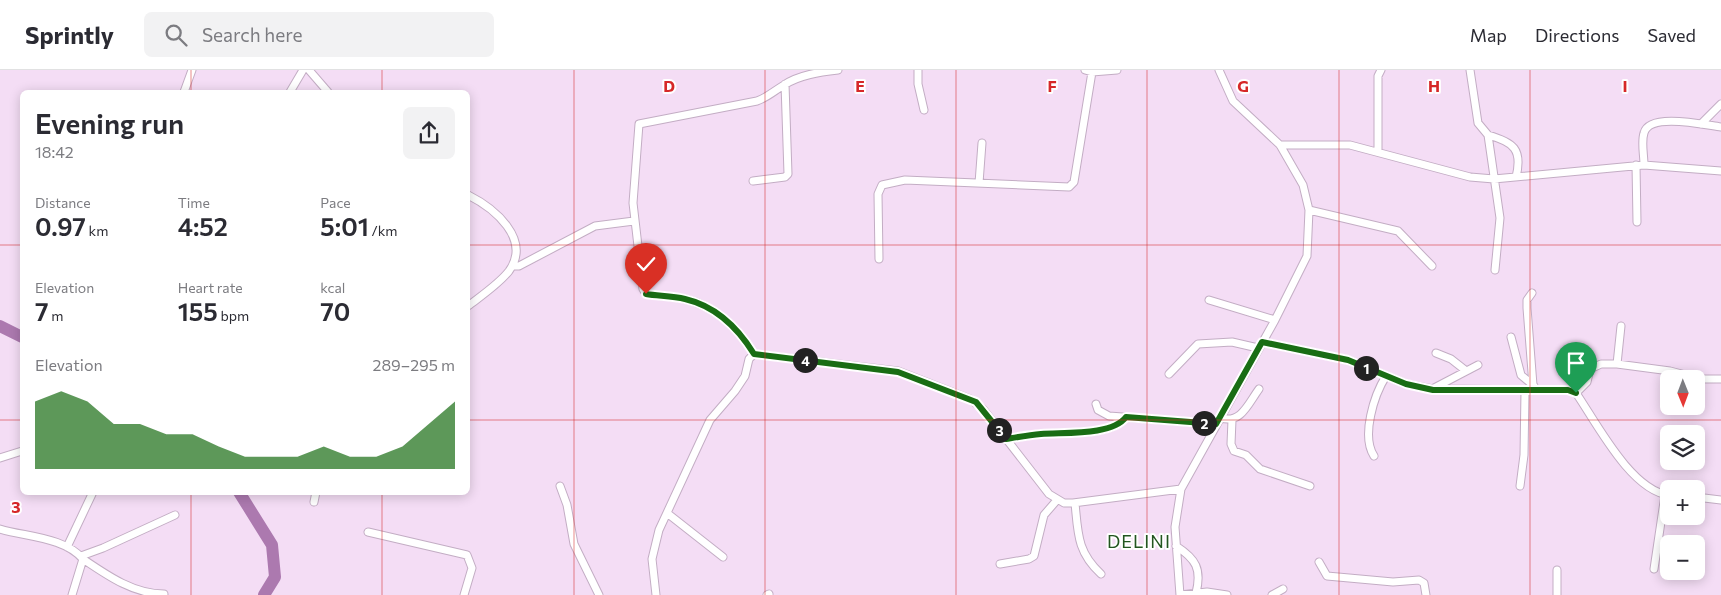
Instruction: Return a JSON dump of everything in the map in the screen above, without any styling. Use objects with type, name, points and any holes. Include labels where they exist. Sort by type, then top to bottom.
[{"type":"street","points":[[185,90],[192,70]]},
{"type":"street","points":[[291,90],[303,70]]},
{"type":"street","points":[[309,70],[326,90]]},
{"type":"street","points":[[838,70],[803,73],[767,97],[757,101],[639,124],[634,221],[642,272],[642,289],[646,294],[684,298],[707,307],[733,326],[754,354],[898,372],[976,402],[1050,494],[1057,500],[1075,503],[1181,489]]},
{"type":"street","points":[[918,70],[924,110]]},
{"type":"street","points":[[879,259],[878,194],[882,186],[905,180],[1069,187],[1074,182],[1089,71],[1117,70]]},
{"type":"street","points":[[1219,70],[1232,101],[1280,145],[1303,186],[1309,210],[1307,256],[1275,320],[1181,489],[1175,527],[1180,595],[1196,593],[1227,595]]},
{"type":"street","points":[[1378,152],[1378,76],[1381,70]]},
{"type":"street","points":[[1470,70],[1478,123],[1488,135],[1500,218],[1495,270]]},
{"type":"street","points":[[754,181],[785,177],[788,174],[785,84]]},
{"type":"street","points":[[1701,124],[1721,104]]},
{"type":"street","points":[[1637,222],[1640,165],[1644,133],[1648,126],[1656,122],[1679,121],[1721,127]]},
{"type":"street","points":[[1488,135],[1508,141],[1515,148],[1518,164],[1516,177]]},
{"type":"street","points":[[979,183],[982,143]]},
{"type":"street","points":[[1280,145],[1350,146],[1470,177],[1494,179],[1640,165],[1721,171]]},
{"type":"street","points":[[470,196],[504,222],[515,236],[516,250],[508,273],[470,304]]},
{"type":"street","points":[[1309,210],[1398,231],[1432,266]]},
{"type":"street","points":[[512,266],[519,266],[595,226],[634,221]]},
{"type":"street","points":[[1532,293],[1527,300],[1527,308],[1533,385]]},
{"type":"street","points":[[1209,300],[1275,320]]},
{"type":"street","points":[[1617,364],[1621,326]]},
{"type":"street","points":[[1511,337],[1521,375],[1540,391]]},
{"type":"street","points":[[1169,374],[1198,344],[1232,342],[1348,360],[1406,384],[1433,390],[1568,390],[1576,393],[1623,462],[1643,484],[1660,492]]},
{"type":"street","points":[[1436,353],[1451,359],[1465,370]]},
{"type":"street","points":[[656,595],[652,559],[659,530],[699,448],[710,420],[735,392],[745,376],[749,360],[754,354]]},
{"type":"street","points":[[1576,393],[1587,382],[1590,369],[1601,364],[1617,364],[1670,371],[1701,379],[1721,379]]},
{"type":"street","points":[[1433,390],[1465,370],[1478,365]]},
{"type":"street","points":[[1374,456],[1368,442],[1375,399],[1386,376]]},
{"type":"street","points":[[1096,404],[1103,414],[1126,417],[1232,420],[1239,417],[1259,389]]},
{"type":"street","points":[[1520,486],[1524,455],[1525,391]]},
{"type":"street","points":[[1006,439],[1042,434],[1083,432],[1118,425],[1126,417]]},
{"type":"street","points":[[1232,420],[1231,444],[1234,450],[1246,455],[1260,469],[1310,486]]},
{"type":"street","points":[[0,458],[20,452]]},
{"type":"street","points":[[560,486],[574,544],[599,595]]},
{"type":"street","points":[[67,547],[92,495]]},
{"type":"street","points":[[314,502],[315,495]]},
{"type":"street","points":[[1705,498],[1721,500]]},
{"type":"street","points":[[1000,564],[1029,559],[1034,556],[1044,515],[1057,500]]},
{"type":"street","points":[[1075,503],[1079,542],[1083,554],[1101,574]]},
{"type":"street","points":[[667,513],[723,557]]},
{"type":"street","points":[[82,557],[175,515]]},
{"type":"street","points":[[1654,569],[1662,525]]},
{"type":"street","points":[[0,529],[47,540],[67,547],[136,590],[150,594],[164,594]]},
{"type":"street","points":[[368,532],[466,555],[472,568],[464,595]]},
{"type":"street","points":[[1176,546],[1192,556],[1196,563],[1198,575],[1196,593]]},
{"type":"street","points":[[72,595],[82,557]]},
{"type":"street","points":[[1319,562],[1327,576],[1393,582],[1419,580],[1424,583],[1426,595]]},
{"type":"street","points":[[1557,570],[1557,595]]},
{"type":"street","points":[[1272,595],[1283,589]]},
{"type":"waterway","points":[[0,326],[20,336]]},
{"type":"waterway","points":[[241,495],[272,545],[275,577],[264,595]]},
{"type":"district","name":"DELINI","points":[[1139,541]]},
{"type":"route","points":[[646,294],[684,298],[707,307],[733,326],[754,354],[898,372],[943,388],[976,402],[1006,439],[1042,434],[1083,432],[1118,425],[1126,417],[1216,424],[1262,342],[1348,360],[1406,384],[1433,390],[1568,390],[1576,393]]}]
